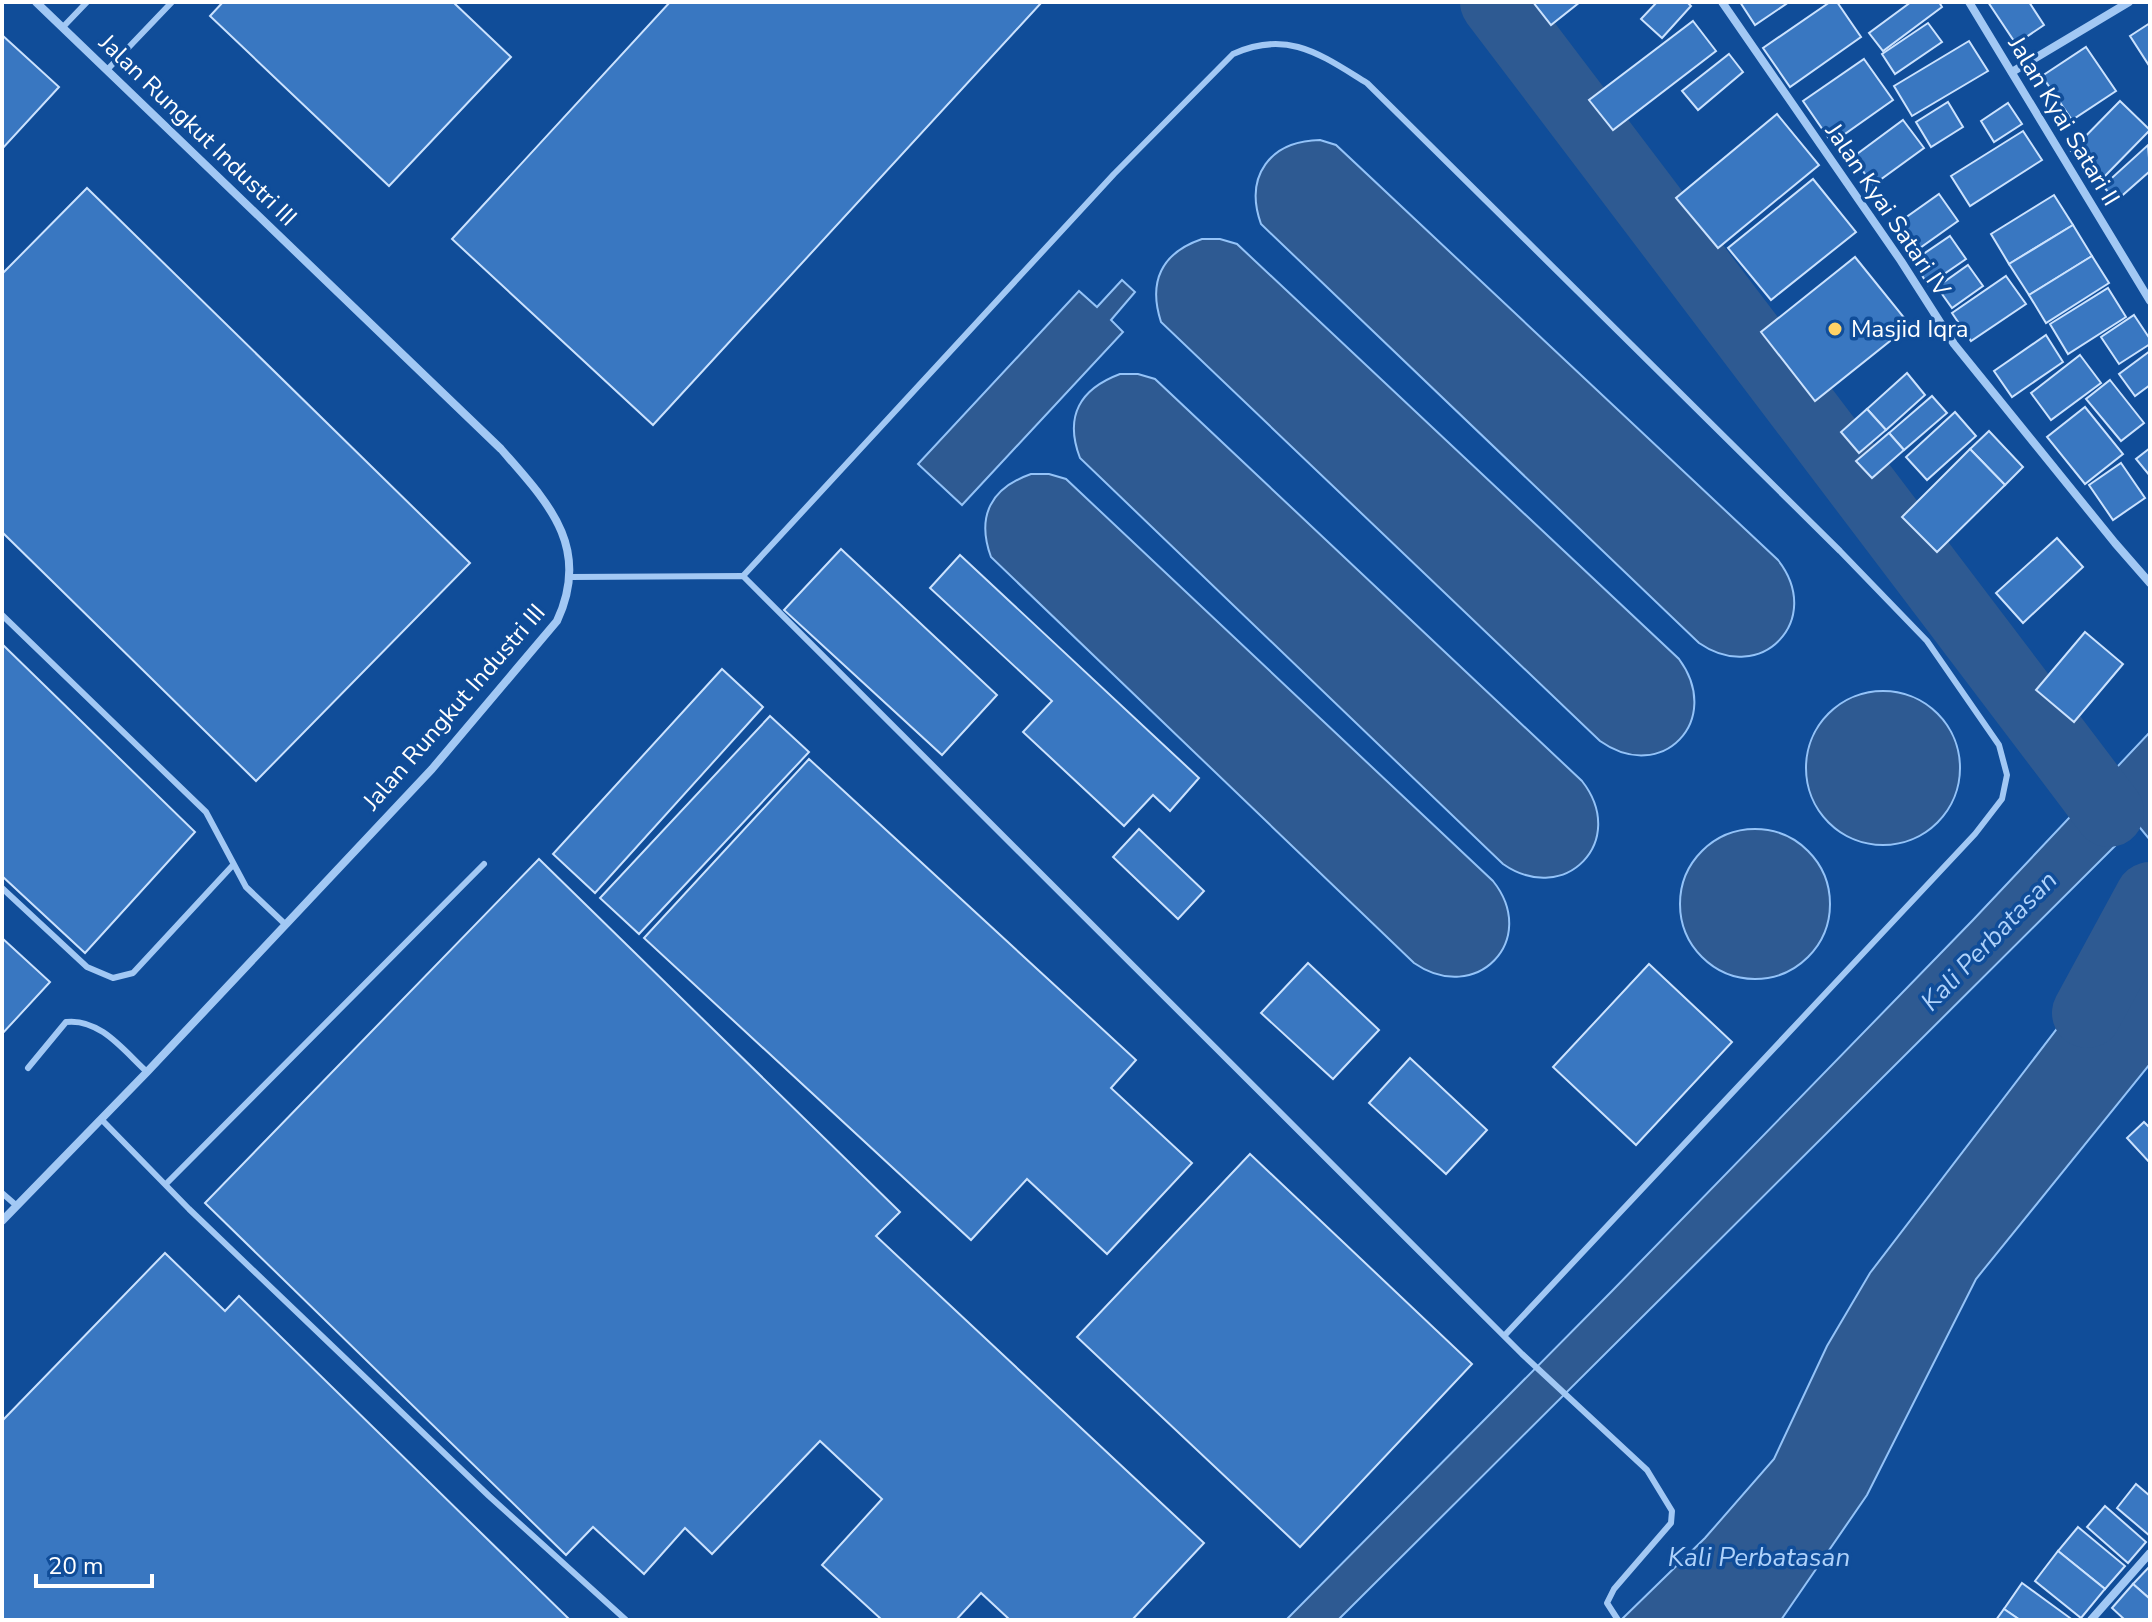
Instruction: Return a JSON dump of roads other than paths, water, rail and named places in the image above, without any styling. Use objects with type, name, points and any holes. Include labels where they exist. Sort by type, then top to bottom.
[{"type":"street","name":"Jalan Rungkut Industri III","points":[[2,1221],[102,1120],[432,769],[557,621],[564,606],[570,577],[564,533],[549,504],[501,449],[36,2]]},
{"type":"street","name":"Jalan Kyai Satari IV","points":[[1722,2],[1901,261],[1954,344],[2150,583]]},
{"type":"street","name":"Jalan Kyai Satari II","points":[[1969,2],[2150,301]]},
{"type":"street","points":[[2012,72],[2129,2]]},
{"type":"street","points":[[2091,1620],[2150,1553]]},
{"type":"lane","points":[[63,27],[87,2]]},
{"type":"lane","points":[[107,70],[172,2]]},
{"type":"lane","points":[[743,576],[1114,174],[1233,54],[1254,45],[1277,43],[1310,49],[1367,83],[1840,551],[1927,641],[1985,723],[1999,745],[2007,775],[2002,799],[1992,816],[1505,1335]]},
{"type":"lane","points":[[570,577],[743,576],[1522,1354],[1647,1470],[1672,1511],[1671,1523],[1614,1589],[1607,1603],[1617,1619]]},
{"type":"lane","points":[[2,615],[206,812],[246,887],[286,925]]},
{"type":"lane","points":[[166,1184],[484,864]]},
{"type":"lane","points":[[2,888],[87,967],[113,978],[133,973],[233,865]]},
{"type":"lane","points":[[28,1068],[66,1022],[79,1020],[92,1024],[147,1072]]},
{"type":"lane","points":[[102,1120],[200,1220],[466,1474],[626,1620]]},
{"type":"lane","points":[[2,1193],[17,1206]]},
{"type":"water","points":[[1320,140],[1336,145],[1778,560],[1791,583],[1794,604],[1790,624],[1779,640],[1764,651],[1744,657],[1722,654],[1699,643],[1261,224],[1256,191],[1265,164],[1287,147]]},
{"type":"water","points":[[1202,239],[1220,239],[1237,244],[1679,659],[1691,682],[1694,704],[1690,723],[1680,739],[1664,750],[1645,755],[1623,753],[1600,741],[1161,322],[1156,294],[1161,271],[1176,252]]},
{"type":"water","points":[[1122,280],[1135,292],[1111,320],[1123,332],[962,505],[918,464],[1079,291],[1097,307]]},
{"type":"water","points":[[1120,374],[1138,374],[1155,379],[1582,781],[1595,804],[1598,825],[1594,845],[1583,861],[1568,872],[1548,878],[1526,875],[1503,864],[1080,458],[1074,429],[1079,406],[1095,388]]},
{"type":"water","points":[[1031,474],[1049,474],[1066,479],[1493,881],[1506,903],[1509,925],[1505,944],[1494,960],[1479,972],[1459,977],[1437,974],[1414,963],[991,557],[985,529],[990,505],[1006,487]]},
{"type":"water","points":[[1883,691],[1913,697],[1938,713],[1954,738],[1960,768],[1954,798],[1938,823],[1913,839],[1883,845],[1853,839],[1828,823],[1812,798],[1806,768],[1812,738],[1828,713],[1853,697]]},
{"type":"water","name":"Kali Perbatasan","points":[[2150,732],[2150,840],[2137,824],[1338,1620],[1286,1620],[1973,920]]},
{"type":"water","points":[[1755,829],[1784,834],[1808,851],[1825,875],[1830,904],[1825,933],[1808,957],[1784,974],[1755,979],[1726,974],[1702,957],[1685,933],[1680,904],[1685,875],[1702,851],[1726,834]]},
{"type":"water","name":"Kali Perbatasan","points":[[2150,907],[2150,1064],[1976,1279],[1867,1495],[1781,1620],[1621,1620],[1705,1538],[1774,1459],[1827,1346],[1870,1273]]},
{"type":"waterway","points":[[1495,2],[2109,812]]},
{"type":"waterway","name":"Kali Perbatasan","points":[[2087,1013],[2150,897]]},
{"type":"place","name":"Masjid Iqra","points":[[1835,329]]}]
